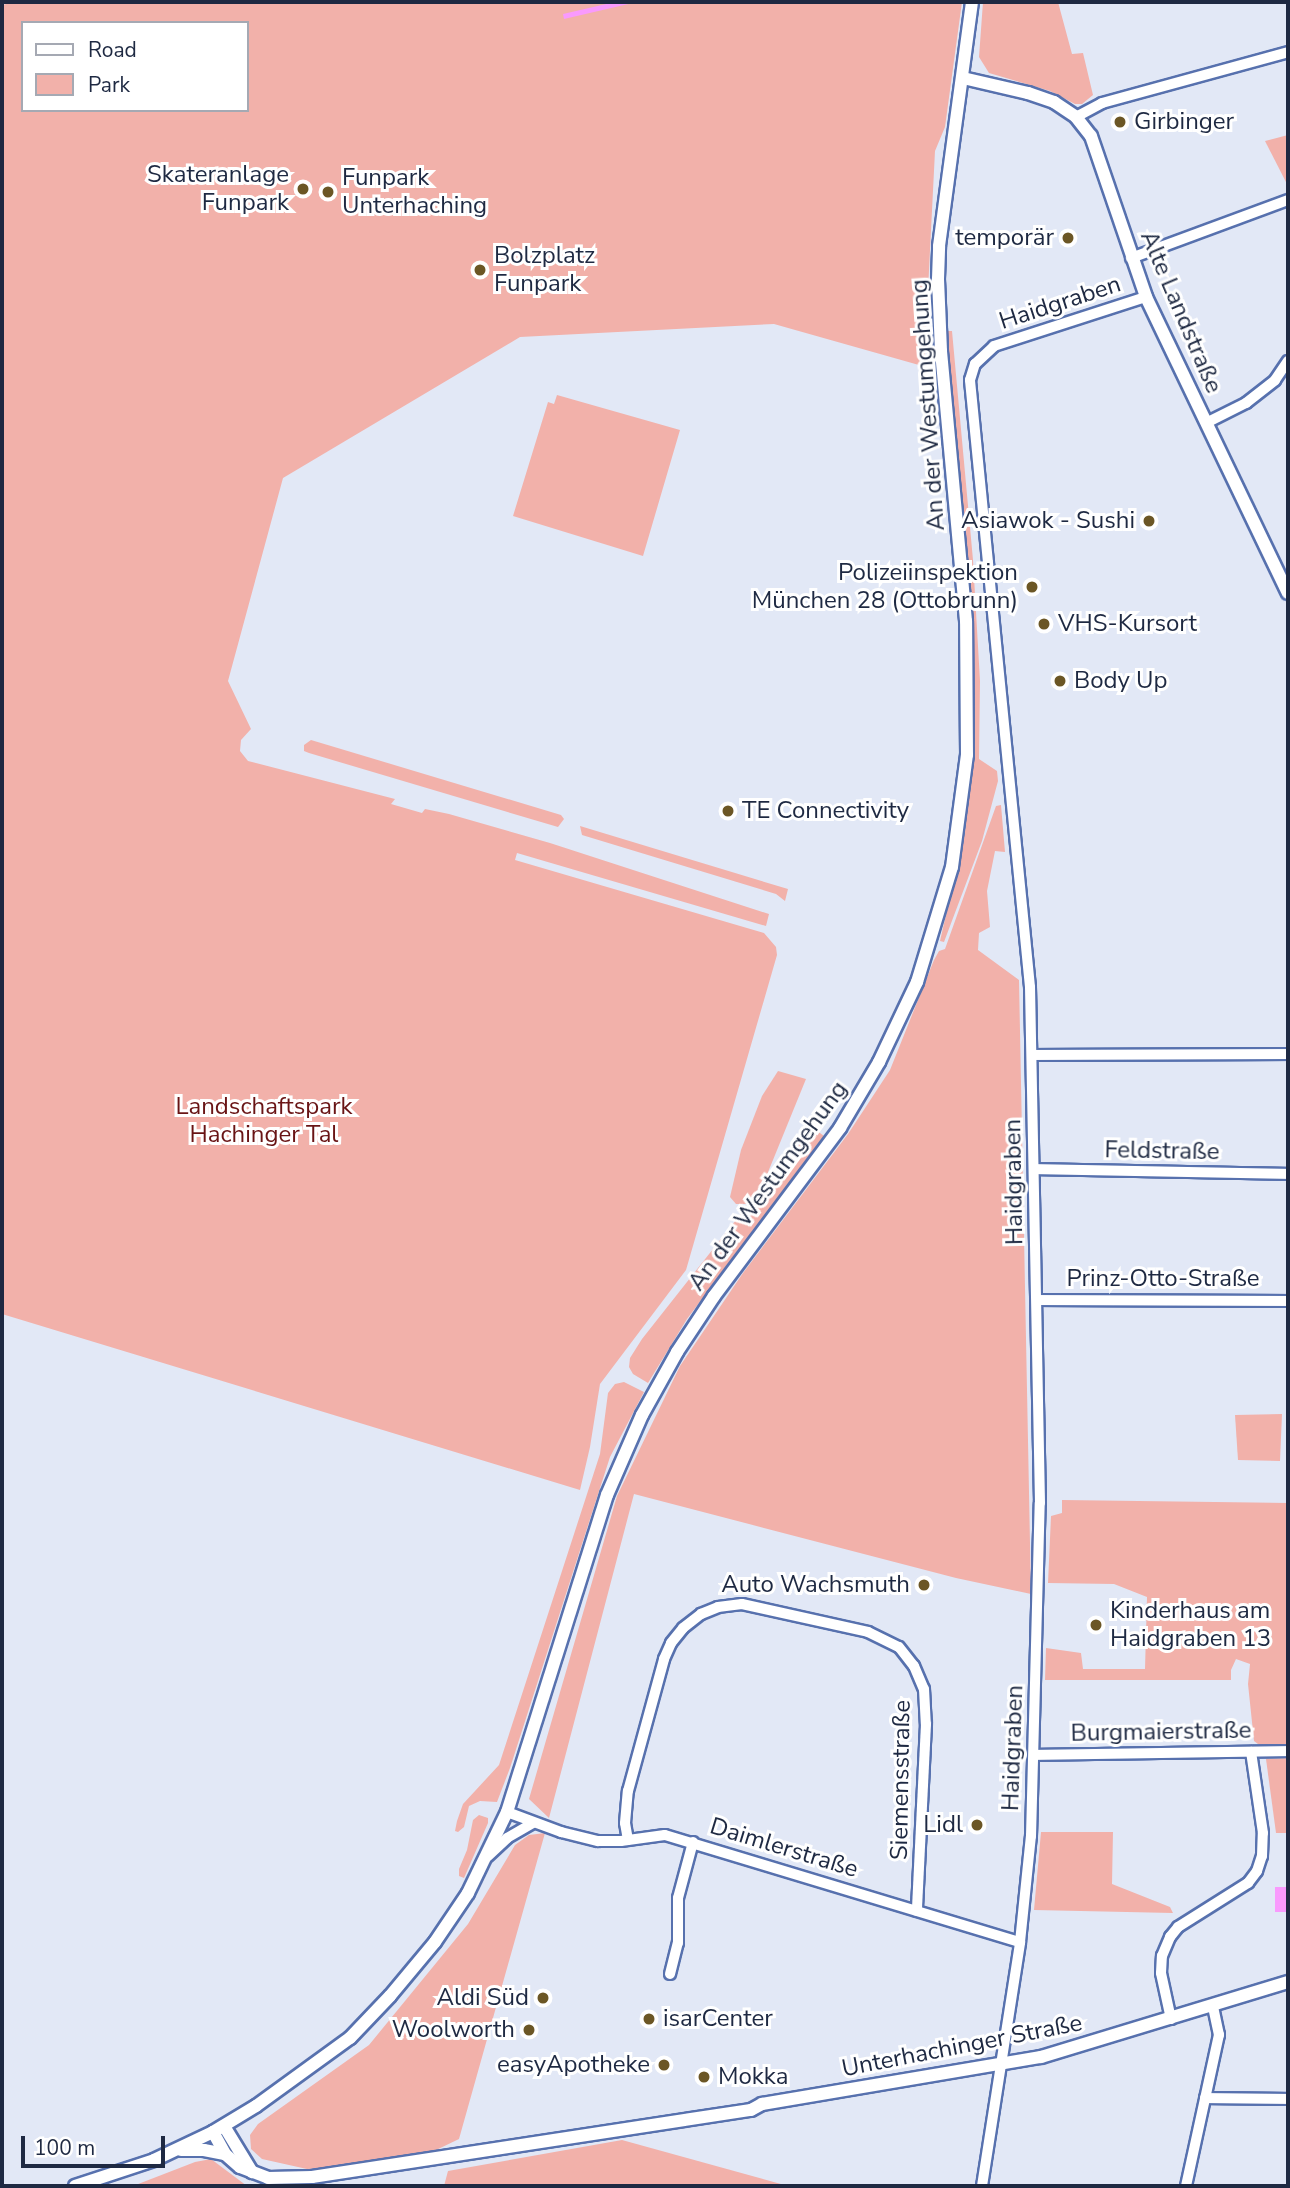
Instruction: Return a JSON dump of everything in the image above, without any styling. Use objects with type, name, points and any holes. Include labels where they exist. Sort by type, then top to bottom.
[{"type":"main road","name":"An der Westumgehung","points":[[75,2186],[124,2172],[219,2129],[350,2038],[390,1996],[452,1917],[487,1856],[507,1812],[607,1495],[642,1415],[694,1325],[840,1128],[879,1062],[923,966],[949,878],[963,798],[968,671],[962,571],[941,351],[938,279],[946,194],[972,2]]},
{"type":"main road","name":"Alte Landstraße","points":[[963,78],[1054,102],[1076,117],[1099,153],[1131,258],[1146,297],[1288,593]]},
{"type":"main road","name":"Unterhachinger Straße","points":[[252,2172],[268,2178],[293,2179],[606,2130],[617,2124],[750,2102],[762,2104],[1000,2065],[1046,2056],[1288,1982]]},
{"type":"main road","points":[[219,2129],[225,2154]]},
{"type":"main road","points":[[219,2129],[252,2172]]},
{"type":"main road","points":[[177,2150],[204,2150],[225,2154],[240,2167],[252,2172]]},
{"type":"street","points":[[1076,117],[1102,103],[1288,52]]},
{"type":"street","points":[[1131,258],[1288,200]]},
{"type":"street","name":"Haidgraben","points":[[982,2186],[1020,1942],[1031,1836],[1040,1528],[1033,1055],[1023,906],[970,380],[975,365],[993,346],[1146,297]]},
{"type":"street","points":[[1206,423],[1245,403],[1275,380],[1288,361]]},
{"type":"street","points":[[1033,1055],[1288,1055]]},
{"type":"street","name":"Feldstraße","points":[[1035,1169],[1288,1174]]},
{"type":"street","name":"Prinz-Otto-Straße","points":[[1037,1300],[1288,1301]]},
{"type":"street","name":"Siemensstraße","points":[[628,1840],[625,1823],[628,1791],[664,1659],[671,1643],[683,1628],[701,1614],[718,1607],[742,1604],[868,1632],[899,1647],[914,1666],[923,1689],[926,1724],[917,1911]]},
{"type":"street","name":"Burgmaierstraße","points":[[1034,1755],[1288,1751]]},
{"type":"street","points":[[1171,2019],[1161,1973],[1162,1956],[1170,1937],[1196,1915],[1248,1883],[1262,1856],[1263,1833],[1251,1752]]},
{"type":"street","name":"Daimlerstraße","points":[[507,1812],[533,1823],[598,1841],[665,1835],[1020,1942]]},
{"type":"street","points":[[487,1856],[507,1838],[533,1823]]},
{"type":"street","points":[[670,1974],[678,1943],[678,1898],[692,1842]]},
{"type":"street","points":[[1186,2186],[1219,2035],[1213,2007]]},
{"type":"street","points":[[1205,2098],[1288,2099]]},
{"type":"green space","name":"Landschaftspark Hachinger Tal","points":[[15,2],[962,2],[945,127],[935,151],[926,330],[923,330],[926,367],[774,324],[520,337],[283,478],[228,681],[251,729],[241,740],[240,751],[248,761],[395,799],[391,804],[422,813],[425,809],[449,814],[550,843],[769,914],[766,926],[517,853],[515,860],[764,933],[776,947],[777,955],[686,1270],[600,1384],[580,1490],[2,1314],[2,5]]},
{"type":"green space","points":[[983,2],[1058,2],[1072,54],[1083,53],[1093,95],[1082,104],[1075,104],[1050,91],[989,73],[979,57]]},
{"type":"green space","points":[[1288,135],[1288,186],[1265,141]]},
{"type":"green space","points":[[945,331],[952,331],[973,560],[980,681],[979,759],[997,771],[998,781],[982,841],[944,942],[940,941],[965,832],[973,716],[967,560]]},
{"type":"green space","points":[[557,395],[680,430],[643,556],[513,516],[548,402],[554,404]]},
{"type":"green space","points":[[311,740],[561,815],[564,819],[558,827],[304,751],[304,745]]},
{"type":"green space","points":[[1001,805],[1005,852],[995,851],[987,891],[990,927],[979,933],[978,950],[1019,980],[1031,1594],[956,1578],[634,1494],[549,1818],[529,1799],[617,1496],[680,1366],[743,1273],[848,1134],[890,1070],[934,960],[939,951],[945,949],[996,806]]},
{"type":"green space","points":[[580,826],[788,889],[785,901],[776,894],[582,835]]},
{"type":"green space","points":[[778,1071],[806,1079],[764,1182],[746,1204],[736,1204],[730,1197],[741,1150],[762,1096]]},
{"type":"green space","points":[[812,1127],[824,1136],[687,1319],[648,1383],[633,1374],[629,1367],[630,1358],[642,1339],[743,1211],[759,1199]]},
{"type":"green space","points":[[624,1382],[644,1392],[610,1457],[510,1768],[497,1802],[480,1801],[469,1806],[464,1827],[458,1832],[455,1831],[463,1804],[499,1765],[600,1454],[608,1393],[615,1384]]},
{"type":"green space","points":[[1282,1414],[1280,1461],[1238,1460],[1235,1415]]},
{"type":"green space","points":[[1062,1500],[1288,1503],[1288,1746],[1262,1747],[1254,1741],[1248,1684],[1250,1664],[1236,1659],[1231,1670],[1231,1680],[1045,1680],[1046,1648],[1081,1653],[1083,1669],[1145,1669],[1147,1597],[1114,1584],[1048,1583],[1051,1516],[1062,1513]]},
{"type":"green space","points":[[1288,1758],[1288,1833],[1276,1833],[1266,1759]]},
{"type":"green space","points":[[479,1815],[488,1818],[488,1823],[464,1878],[459,1876],[459,1869],[467,1850],[473,1820]]},
{"type":"green space","points":[[1041,1832],[1113,1832],[1112,1884],[1170,1907],[1173,1913],[1034,1910]]},
{"type":"green space","points":[[545,1833],[459,2139],[432,2152],[339,2168],[307,2169],[262,2159],[251,2149],[250,2135],[258,2124],[369,2045],[468,1924],[515,1845],[529,1835]]},
{"type":"green space","points":[[622,2140],[788,2186],[444,2186],[448,2171]]},
{"type":"green space","points":[[211,2159],[247,2186],[133,2186],[195,2162]]},
{"type":"shaded area","points":[[615,2],[637,2],[564,19],[563,14]]},
{"type":"shaded area","points":[[1275,1887],[1288,1887],[1288,1912],[1275,1912]]},
{"type":"place","name":"Girbinger","points":[[1120,122]]},
{"type":"place","name":"Skateranlage Funpark","points":[[303,189]]},
{"type":"place","name":"Funpark Unterhaching","points":[[328,192]]},
{"type":"place","name":"temporär","points":[[1068,238]]},
{"type":"place","name":"Bolzplatz Funpark","points":[[480,270]]},
{"type":"place","name":"Asiawok - Sushi","points":[[1149,521]]},
{"type":"place","name":"Polizeiinspektion München 28 (Ottobrunn)","points":[[1032,587]]},
{"type":"place","name":"VHS-Kursort","points":[[1044,624]]},
{"type":"place","name":"Body Up","points":[[1060,681]]},
{"type":"place","name":"TE Connectivity","points":[[728,811]]},
{"type":"place","name":"Auto Wachsmuth","points":[[924,1585]]},
{"type":"place","name":"Kinderhaus am Haidgraben 13","points":[[1096,1625]]},
{"type":"place","name":"Lidl","points":[[977,1825]]},
{"type":"place","name":"Aldi Süd","points":[[543,1998]]},
{"type":"place","name":"isarCenter","points":[[649,2019]]},
{"type":"place","name":"Woolworth","points":[[529,2030]]},
{"type":"place","name":"easyApotheke","points":[[664,2065]]},
{"type":"place","name":"Mokka","points":[[704,2077]]}]
